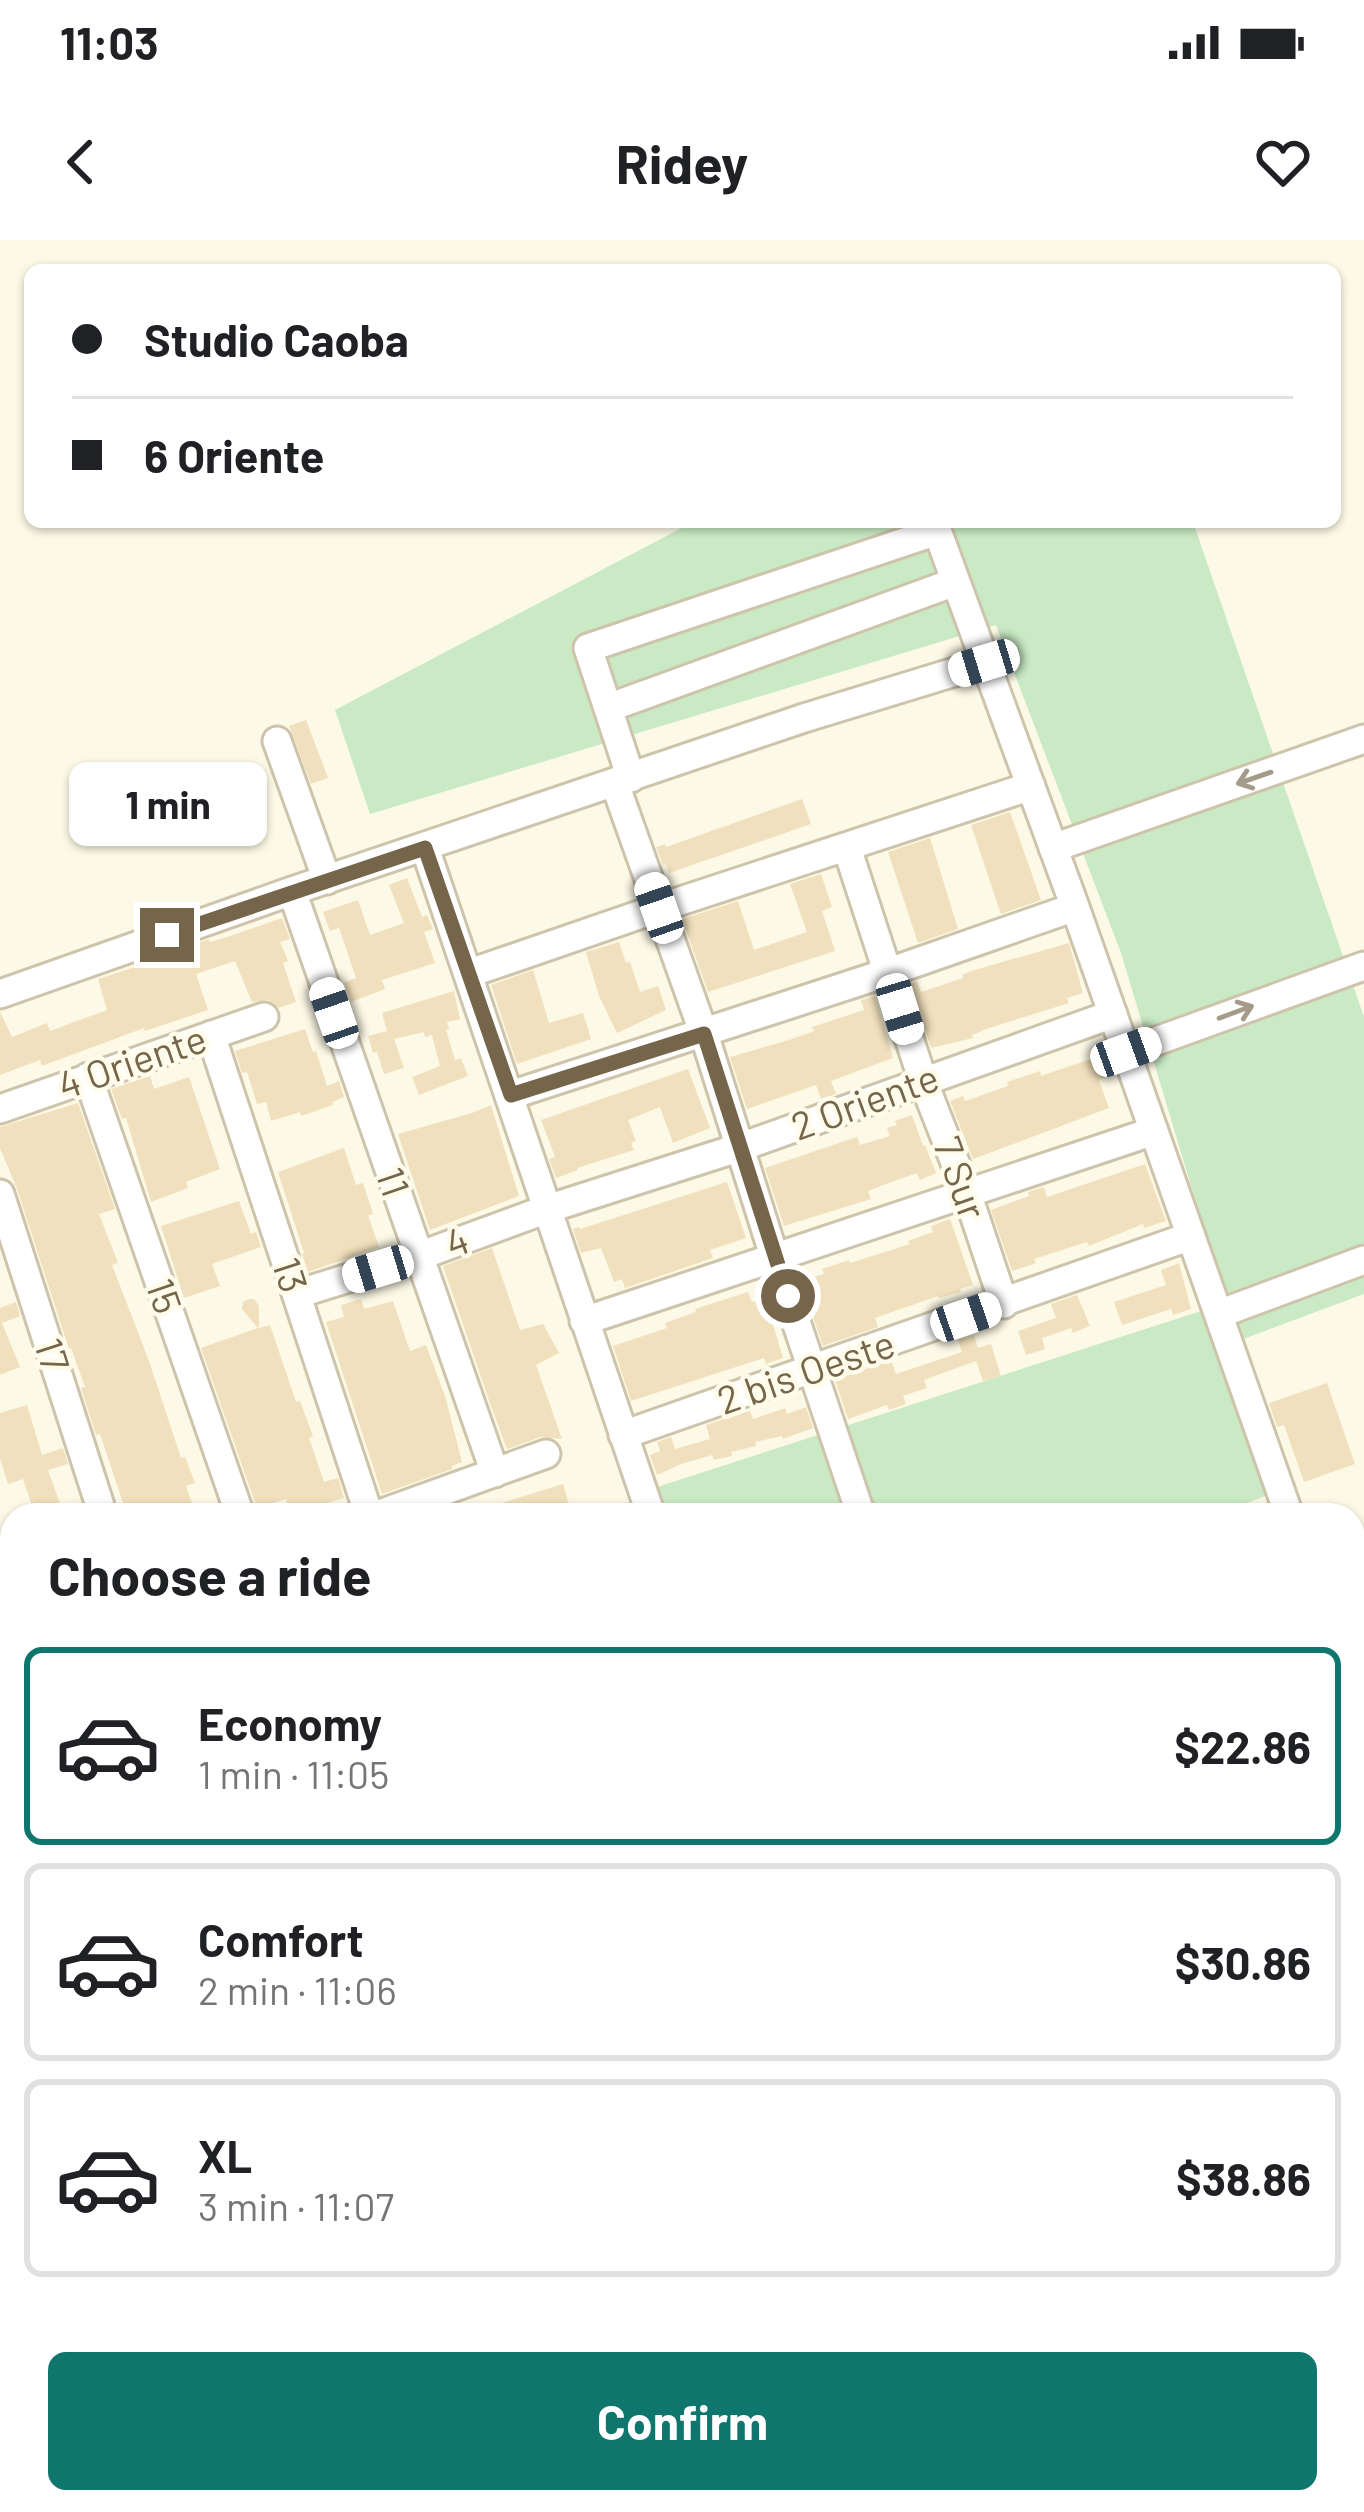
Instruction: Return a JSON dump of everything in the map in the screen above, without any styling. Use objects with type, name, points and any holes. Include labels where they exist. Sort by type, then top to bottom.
[{"type":"street","points":[[857,1503],[659,908],[623,781],[608,707],[588,649],[929,528]]},
{"type":"street","points":[[936,528],[1076,907],[1285,1503]]},
{"type":"street","points":[[608,707],[956,582]]},
{"type":"street","points":[[0,994],[804,718],[984,663]]},
{"type":"street","points":[[1053,848],[1364,740]]},
{"type":"street","points":[[277,741],[327,880]]},
{"type":"street","points":[[470,973],[1030,786]]},
{"type":"street","points":[[425,848],[648,1503]]},
{"type":"street","name":"7 Sur","points":[[848,848],[923,1082],[1004,1304]]},
{"type":"street","name":"11","points":[[292,891],[495,1473]]},
{"type":"street","points":[[511,1095],[1076,907]]},
{"type":"street","points":[[1126,1052],[1364,966]]},
{"type":"street","name":"2 Oriente","points":[[547,1209],[741,1147],[1113,1014]]},
{"type":"street","name":"4 Oriente","points":[[0,1108],[264,1017]]},
{"type":"street","name":"13","points":[[211,1034],[370,1503]]},
{"type":"street","name":"15","points":[[88,1077],[236,1503]]},
{"type":"street","points":[[584,1321],[1154,1131]]},
{"type":"street","name":"17","points":[[0,1194],[99,1503]]},
{"type":"street","name":"4","points":[[297,1294],[547,1209]]},
{"type":"street","name":"2 bis Oeste","points":[[623,1435],[1191,1236]]},
{"type":"street","points":[[1219,1314],[1364,1260]]},
{"type":"street","points":[[409,1503],[546,1454]]},
{"type":"green space","points":[[682,528],[1195,528],[1364,1017],[1364,1294],[1243,1339],[1273,1493],[1247,1503],[657,1503],[651,1489],[1201,1311],[1184,1252],[1204,1229],[1121,953],[996,625],[370,814],[335,710]]},
{"type":"building","points":[[306,720],[328,778],[311,784],[289,726]]},
{"type":"building","points":[[802,799],[811,824],[669,873],[663,865],[656,847]]},
{"type":"building","points":[[1010,812],[1041,900],[1001,914],[971,825]]},
{"type":"building","points":[[930,838],[958,929],[918,943],[888,852]]},
{"type":"building","points":[[821,874],[832,907],[822,911],[835,951],[708,992],[682,919],[738,901],[754,950],[807,932],[790,884]]},
{"type":"building","points":[[407,878],[422,917],[427,915],[433,929],[424,932],[435,963],[382,980],[385,989],[351,1002],[344,983],[356,978],[339,928],[330,931],[323,912],[358,900],[370,935],[404,923],[389,885]]},
{"type":"building","points":[[282,918],[290,939],[280,942],[288,961],[283,963],[296,1002],[279,1008],[268,1000],[252,1002],[235,961],[196,974],[208,1010],[42,1066],[40,1060],[0,1075],[0,1012],[12,1037],[47,1023],[50,1031],[107,1010],[98,979]]},
{"type":"building","points":[[619,942],[640,992],[658,986],[666,1010],[617,1033],[586,952]]},
{"type":"building","points":[[1069,943],[1083,993],[1067,998],[1069,1003],[989,1028],[973,1038],[931,1048],[910,984],[917,981],[921,992],[971,971]]},
{"type":"building","points":[[533,970],[549,1023],[583,1013],[591,1039],[517,1064],[491,985]]},
{"type":"building","points":[[454,991],[460,1019],[447,1022],[446,1030],[455,1060],[461,1058],[468,1076],[419,1095],[412,1077],[440,1066],[432,1035],[425,1037],[424,1032],[394,1039],[404,1068],[384,1074],[368,1036],[387,1031],[382,1013]]},
{"type":"building","points":[[875,996],[893,1058],[831,1081],[836,1094],[821,1099],[816,1085],[747,1109],[730,1057],[864,1010],[861,1000]]},
{"type":"building","points":[[305,1029],[327,1086],[339,1081],[344,1097],[301,1116],[300,1112],[271,1121],[266,1102],[257,1104],[235,1051]]},
{"type":"building","points":[[1102,1055],[1109,1076],[1099,1080],[1109,1108],[973,1159],[950,1101],[963,1096],[965,1101],[1008,1086],[1007,1082]]},
{"type":"building","points":[[688,1069],[710,1128],[673,1143],[660,1107],[628,1120],[636,1141],[631,1143],[634,1150],[556,1178],[549,1159],[555,1157],[541,1120]]},
{"type":"building","points":[[150,1076],[154,1089],[189,1077],[220,1169],[151,1202],[126,1118],[122,1119],[111,1089]]},
{"type":"building","points":[[78,1103],[115,1209],[99,1214],[118,1263],[112,1265],[181,1458],[185,1457],[195,1483],[186,1486],[192,1503],[123,1503],[0,1148],[0,1127]]},
{"type":"building","points":[[491,1105],[519,1196],[430,1230],[398,1134]]},
{"type":"building","points":[[912,1115],[936,1173],[920,1180],[917,1173],[868,1191],[871,1199],[784,1226],[765,1168],[857,1137],[860,1145],[890,1136],[887,1128]]},
{"type":"building","points":[[344,1148],[356,1185],[363,1183],[379,1247],[308,1272],[278,1172]]},
{"type":"building","points":[[1145,1164],[1166,1221],[1034,1259],[1036,1263],[1012,1271],[991,1210],[1044,1187],[1047,1197]]},
{"type":"building","points":[[727,1182],[746,1238],[710,1250],[713,1258],[625,1288],[622,1279],[614,1282],[601,1248],[581,1253],[573,1229]]},
{"type":"building","points":[[239,1201],[261,1247],[212,1264],[220,1286],[184,1298],[161,1226]]},
{"type":"building","points":[[950,1219],[973,1285],[875,1318],[878,1327],[823,1346],[801,1281],[824,1274],[822,1269],[910,1244],[908,1241],[933,1232],[931,1226]]},
{"type":"building","points":[[492,1248],[520,1330],[543,1324],[559,1353],[536,1365],[562,1439],[541,1437],[507,1449],[492,1409],[443,1266]]},
{"type":"building","points":[[1179,1263],[1191,1309],[1173,1315],[1171,1309],[1122,1325],[1114,1302],[1166,1285],[1161,1270]]},
{"type":"building","points":[[748,1292],[752,1302],[768,1297],[783,1358],[766,1364],[764,1358],[631,1401],[613,1346],[667,1328],[665,1323],[695,1309]]},
{"type":"building","points":[[1077,1295],[1090,1326],[1042,1338],[1045,1349],[1026,1355],[1018,1331],[1056,1318],[1051,1304]]},
{"type":"building","points":[[254,1299],[259,1306],[259,1328],[270,1325],[313,1436],[309,1438],[324,1482],[338,1478],[344,1498],[327,1503],[287,1503],[286,1499],[255,1503],[201,1348],[258,1328],[242,1309],[243,1302]]},
{"type":"building","points":[[361,1299],[364,1309],[393,1301],[410,1351],[426,1345],[462,1462],[382,1494],[326,1322],[344,1317],[341,1305]]},
{"type":"building","points":[[16,1302],[20,1316],[2,1323],[20,1367],[0,1375],[0,1308]]},
{"type":"building","points":[[974,1335],[978,1348],[991,1344],[1001,1376],[983,1381],[976,1361],[924,1380],[927,1388],[903,1396],[906,1404],[889,1410],[887,1405],[848,1419],[835,1380],[891,1360],[896,1374],[962,1352],[958,1340]]},
{"type":"building","points":[[1327,1383],[1355,1464],[1304,1482],[1284,1425],[1277,1427],[1269,1403]]},
{"type":"building","points":[[27,1405],[42,1455],[63,1448],[68,1464],[48,1470],[60,1503],[31,1503],[23,1479],[8,1484],[0,1458],[0,1413]]},
{"type":"building","points":[[806,1407],[813,1428],[783,1439],[755,1442],[756,1446],[731,1452],[732,1456],[714,1460],[712,1455],[681,1464],[657,1475],[650,1455],[660,1451],[657,1442],[671,1437],[675,1449],[710,1439],[706,1425],[735,1415],[750,1411],[753,1419],[785,1408],[787,1414]]},
{"type":"building","points":[[563,1484],[569,1503],[502,1503]]},
{"type":"route","points":[[167,935],[425,848],[511,1095],[704,1034],[788,1296]]}]
